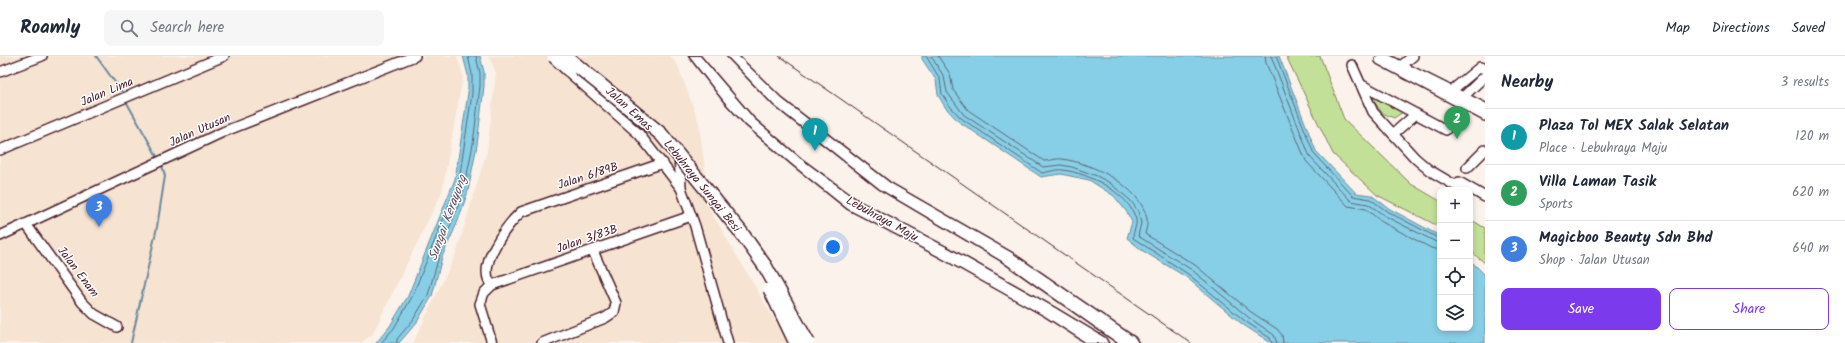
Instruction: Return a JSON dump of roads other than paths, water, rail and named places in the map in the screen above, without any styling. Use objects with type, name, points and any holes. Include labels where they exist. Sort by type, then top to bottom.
[{"type":"highway","name":"Lebuhraya Sungai Besi","points":[[553,56],[660,144],[712,204],[729,226],[770,290],[796,343]]},
{"type":"highway","name":"Lebuhraya Sungai Besi","points":[[565,56],[661,134],[740,231],[765,266],[808,343]]},
{"type":"highway","name":"Lebuhraya Maju","points":[[694,56],[728,98],[750,122],[797,162],[853,205],[1023,297],[1100,343]]},
{"type":"highway","points":[[732,56],[778,102],[885,186],[1007,257],[1130,343]]},
{"type":"street","points":[[0,72],[42,56]]},
{"type":"street","name":"Jalan Lima","points":[[0,150],[224,56]]},
{"type":"street","name":"Jalan Utusan","points":[[0,236],[223,132],[415,56]]},
{"type":"street","name":"Jalan Emas","points":[[553,56],[572,76],[632,126],[663,162],[681,188],[695,226],[728,343]]},
{"type":"street","name":"Jalan Emas","points":[[569,56],[650,120],[679,156],[681,188]]},
{"type":"street","points":[[1401,66],[1413,56]]},
{"type":"street","points":[[1485,108],[1385,58],[1380,60],[1485,116]]},
{"type":"street","points":[[1352,65],[1373,112],[1415,158],[1429,170],[1458,187]]},
{"type":"street","points":[[1452,91],[1480,66],[1485,69]]},
{"type":"street","points":[[1463,97],[1485,76]]},
{"type":"street","points":[[1360,84],[1446,130]]},
{"type":"street","points":[[1393,134],[1416,114]]},
{"type":"street","points":[[1467,168],[1483,154]]},
{"type":"street","points":[[1415,158],[1485,197]]},
{"type":"street","name":"Jalan 6/89B","points":[[492,286],[487,279],[487,271],[492,255],[505,229],[512,219],[521,212],[663,162]]},
{"type":"street","points":[[1473,196],[1485,203]]},
{"type":"street","name":"Jalan 3/83B","points":[[492,286],[691,216]]},
{"type":"street","name":"Jalan Enam","points":[[26,224],[82,302],[94,314],[118,327]]},
{"type":"street","points":[[542,343],[605,318],[614,312],[616,303],[592,251]]},
{"type":"street","points":[[492,286],[484,293],[480,304],[492,343]]},
{"type":"water","name":"Sungai Kerayong","points":[[463,56],[480,56],[484,72],[484,86],[477,145],[468,191],[458,221],[442,257],[432,296],[417,322],[399,343],[376,343],[390,326],[408,296],[455,179],[468,93],[468,75]]},
{"type":"water","points":[[922,56],[1279,56],[1316,151],[1356,193],[1371,195],[1390,209],[1437,234],[1437,331],[1473,331],[1473,263],[1485,275],[1485,343],[1271,343],[1242,324],[1186,277],[1143,251],[1127,238],[1132,222],[1126,211],[1114,196],[1089,180],[1061,174],[1041,177],[958,121],[945,107],[938,95],[936,80],[922,59]]},
{"type":"waterway","points":[[96,56],[122,92]]},
{"type":"waterway","points":[[127,103],[158,158]]},
{"type":"waterway","points":[[131,343],[157,227],[165,176],[162,165]]},
{"type":"tram line","points":[[779,56],[1191,343]]},
{"type":"place","name":"Villa Laman Tasik","points":[[1457,139]]},
{"type":"place","name":"Plaza Tol MEX Salak Selatan","points":[[815,151]]},
{"type":"place","name":"Magicboo Beauty Sdn Bhd","points":[[99,227]]}]
